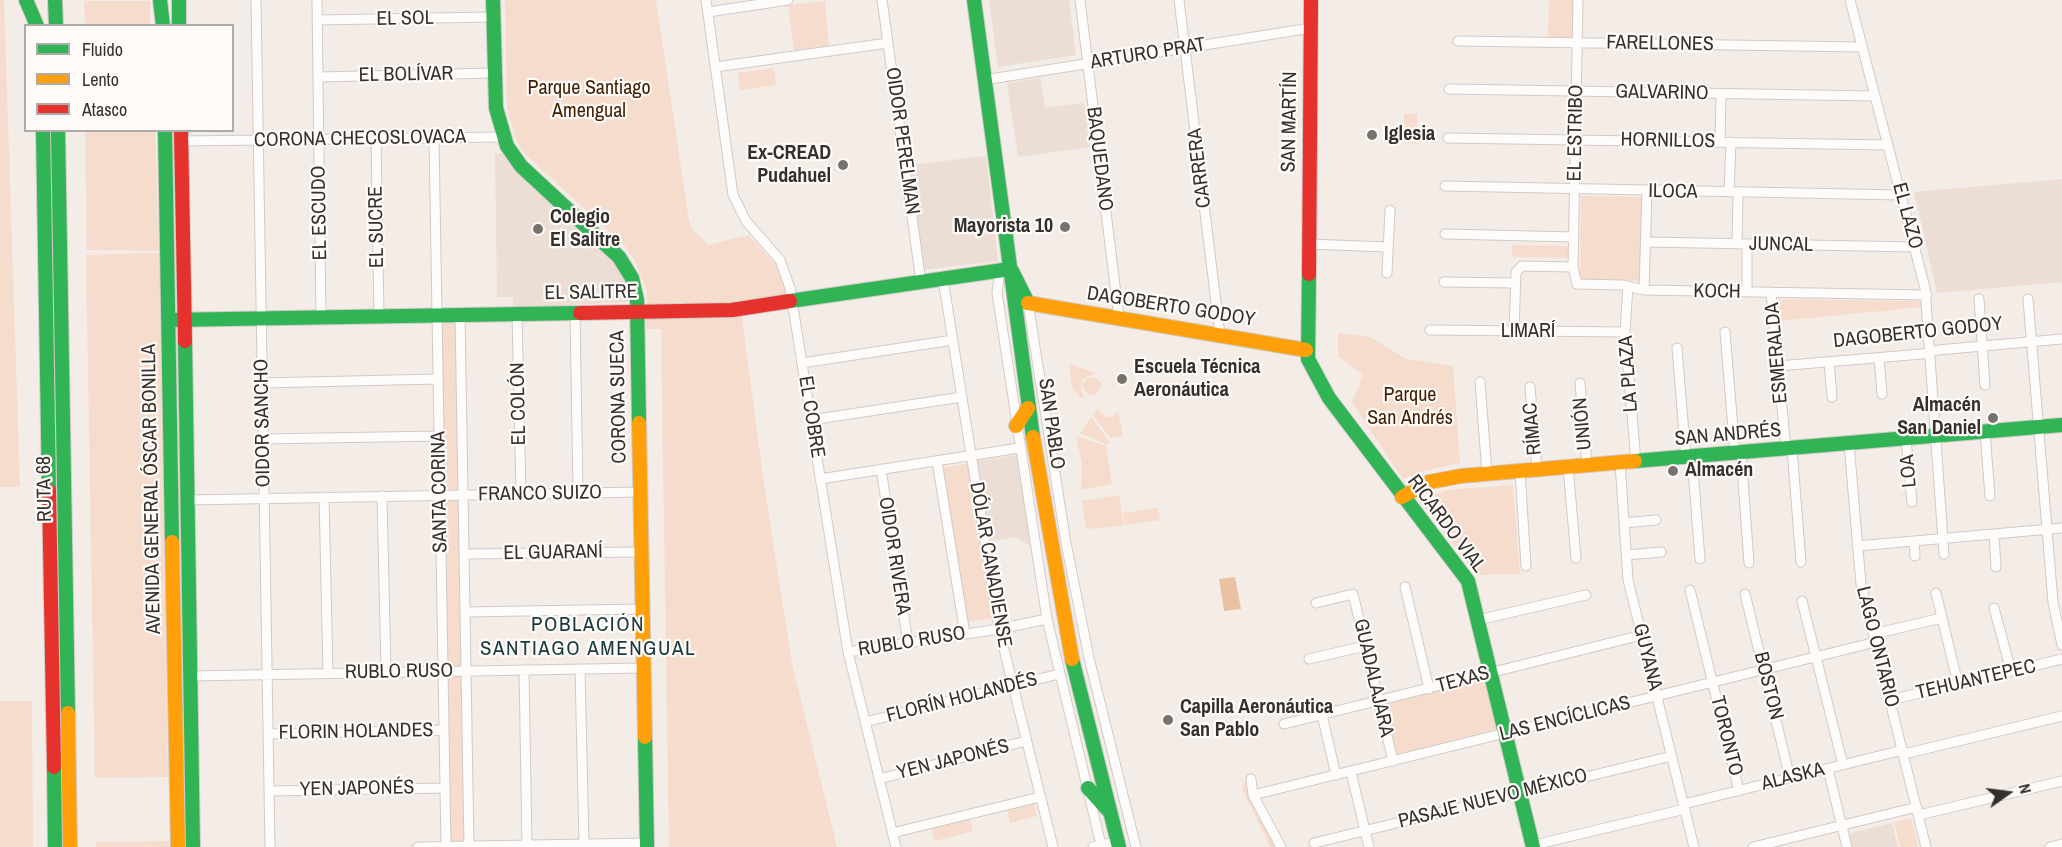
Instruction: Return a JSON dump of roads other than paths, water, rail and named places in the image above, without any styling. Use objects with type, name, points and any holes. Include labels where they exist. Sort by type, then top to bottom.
[{"type":"main road","points":[[26,0],[38,24]]},
{"type":"main road","points":[[39,24],[40,0]]},
{"type":"main road","points":[[55,0],[56,24]]},
{"type":"main road","points":[[160,0],[163,24]]},
{"type":"main road","points":[[178,0],[179,24]]},
{"type":"main road","name":"CORONA SUECA","points":[[493,0],[496,108],[503,137],[517,161],[624,264],[634,286],[637,312],[646,845]]},
{"type":"main road","name":"SAN PABLO","points":[[974,0],[1005,269],[1052,558],[1073,664],[1118,844]]},
{"type":"main road","name":"SAN MARTÍN","points":[[1306,350],[1311,0]]},
{"type":"main road","name":"RUTA 68","points":[[42,132],[55,847]]},
{"type":"main road","name":"RUTA 68","points":[[58,132],[70,847]]},
{"type":"main road","name":"AVENIDA GENERAL ÓSCAR BONILLA","points":[[165,132],[178,847]]},
{"type":"main road","name":"AVENIDA GENERAL ÓSCAR BONILLA","points":[[181,136],[194,847]]},
{"type":"main road","points":[[1005,269],[1021,285],[1028,303]]},
{"type":"main road","name":"EL SALITRE","points":[[169,320],[732,310],[1005,269]]},
{"type":"main road","name":"DAGOBERTO GODOY","points":[[1028,303],[1306,350]]},
{"type":"main road","name":"RICARDO VIAL","points":[[1306,350],[1310,366],[1322,389],[1402,497],[1466,578],[1506,734],[1531,847]]},
{"type":"main road","points":[[1016,426],[1028,408]]},
{"type":"main road","name":"SAN ANDRÉS","points":[[1402,497],[1430,482],[1487,474],[2062,425]]},
{"type":"main road","points":[[1035,548],[1052,558]]},
{"type":"main road","points":[[1088,788],[1110,812]]},
{"type":"street","name":"OIDOR SANCHO","points":[[256,0],[270,847]]},
{"type":"street","name":"EL ESCUDO","points":[[317,0],[321,317]]},
{"type":"street","name":"EL COBRE","points":[[706,0],[733,195],[746,221],[780,260],[793,302],[848,652],[896,847]]},
{"type":"street","points":[[708,12],[788,0]]},
{"type":"street","name":"OIDOR PERELMAN","points":[[882,0],[921,282]]},
{"type":"street","name":"BAQUEDANO","points":[[1080,0],[1119,318]]},
{"type":"street","name":"CARRERA","points":[[1179,0],[1220,335]]},
{"type":"street","name":"EL ESTRIBO","points":[[1573,267],[1578,0]]},
{"type":"street","name":"EL LAZO","points":[[1850,0],[1926,295],[1944,554]]},
{"type":"street","name":"EL SOL","points":[[317,20],[493,17]]},
{"type":"street","name":"ARTURO PRAT","points":[[984,80],[1311,28]]},
{"type":"street","name":"FARELLONES","points":[[1458,41],[1862,47]]},
{"type":"street","points":[[715,67],[888,43]]},
{"type":"street","name":"EL BOLÍVAR","points":[[318,77],[494,74]]},
{"type":"street","name":"GALVARINO","points":[[1449,89],[1875,96]]},
{"type":"street","points":[[1720,142],[1721,94]]},
{"type":"street","name":"CORONA CHECOSLOVACA","points":[[181,136],[258,140],[503,137]]},
{"type":"street","name":"SANTA CORINA","points":[[434,137],[446,846]]},
{"type":"street","name":"EL SUCRE","points":[[376,138],[379,316]]},
{"type":"street","name":"HORNILLOS","points":[[1448,138],[1888,145]]},
{"type":"street","points":[[1731,142],[1737,244]]},
{"type":"street","name":"ILOCA","points":[[1445,186],[1901,195]]},
{"type":"street","points":[[1644,290],[1647,191]]},
{"type":"street","points":[[1387,273],[1390,210]]},
{"type":"street","points":[[1444,234],[1574,237]]},
{"type":"street","name":"JUNCAL","points":[[1646,242],[1915,247]]},
{"type":"street","points":[[1308,244],[1387,247]]},
{"type":"street","points":[[1747,244],[1747,292]]},
{"type":"street","points":[[1514,332],[1516,272],[1522,266],[1573,267]]},
{"type":"street","name":"KOCH","points":[[1573,267],[1577,284],[1628,286],[1644,290],[1926,295]]},
{"type":"street","name":"SAN PABLO","points":[[1005,269],[997,292],[1019,448],[1047,619],[1088,788],[1097,846]]},
{"type":"street","name":"DÓLAR CANADIENSE","points":[[943,279],[999,629],[1053,847]]},
{"type":"street","points":[[1444,282],[1514,283]]},
{"type":"street","name":"LA PLAZA","points":[[1628,286],[1625,332],[1636,462]]},
{"type":"street","name":"ESMERALDA","points":[[1771,292],[1801,562]]},
{"type":"street","points":[[1979,299],[1985,384]]},
{"type":"street","points":[[2028,299],[2046,530],[2058,602],[2062,645]]},
{"type":"street","name":"SAN PABLO","points":[[1028,303],[1066,543],[1089,658],[1136,847]]},
{"type":"street","points":[[575,313],[578,493]]},
{"type":"street","name":"EL COLÓN","points":[[517,314],[520,494]]},
{"type":"street","name":"SANTA CORINA","points":[[460,315],[469,847]]},
{"type":"street","name":"LIMARÍ","points":[[1430,330],[1625,332]]},
{"type":"street","points":[[1725,332],[1749,563]]},
{"type":"street","name":"DAGOBERTO GODOY","points":[[1778,366],[2062,339]]},
{"type":"street","points":[[802,363],[953,340]]},
{"type":"street","points":[[1677,348],[1700,559]]},
{"type":"street","points":[[1879,358],[1882,394]]},
{"type":"street","points":[[1829,362],[1832,397]]},
{"type":"street","points":[[262,383],[438,379]]},
{"type":"street","points":[[1480,382],[1487,474]]},
{"type":"street","name":"UNIÓN","points":[[1580,383],[1587,466]]},
{"type":"street","name":"RÍMAC","points":[[1530,387],[1537,470]]},
{"type":"street","points":[[811,420],[962,397]]},
{"type":"street","points":[[1985,432],[1990,496]]},
{"type":"street","points":[[263,439],[439,436]]},
{"type":"street","name":"LOA","points":[[1906,439],[1912,502]]},
{"type":"street","name":"LAGO ONTARIO","points":[[1849,444],[1861,584],[1926,847]]},
{"type":"street","points":[[820,479],[1019,448]]},
{"type":"street","points":[[937,461],[965,634]]},
{"type":"street","name":"GUYANA","points":[[1620,463],[1628,580],[1695,847]]},
{"type":"street","points":[[1568,467],[1576,558]]},
{"type":"street","name":"OIDOR RIVERA","points":[[881,469],[908,642]]},
{"type":"street","points":[[1520,471],[1526,566]]},
{"type":"street","name":"FRANCO SUIZO","points":[[187,500],[640,492]]},
{"type":"street","points":[[382,496],[386,672]]},
{"type":"street","points":[[324,497],[328,673]]},
{"type":"street","points":[[1624,523],[1656,520]]},
{"type":"street","points":[[1857,546],[2062,528]]},
{"type":"street","points":[[1994,534],[1996,567]]},
{"type":"street","points":[[1914,541],[1915,556]]},
{"type":"street","name":"EL GUARANÍ","points":[[464,555],[641,552]]},
{"type":"street","points":[[1627,555],[1661,552]]},
{"type":"street","points":[[1405,587],[1429,689]]},
{"type":"street","name":"TORONTO","points":[[1690,590],[1739,791]]},
{"type":"street","points":[[1936,592],[1958,684]]},
{"type":"street","name":"GUADALAJARA","points":[[1316,603],[1353,594],[1393,761]]},
{"type":"street","name":"BOSTON","points":[[1745,594],[1790,778]]},
{"type":"street","points":[[1478,620],[1586,595]]},
{"type":"street","points":[[1802,601],[1843,765]]},
{"type":"street","points":[[1994,608],[2011,671]]},
{"type":"street","points":[[465,612],[642,609]]},
{"type":"street","name":"LAS ENCÍCLICAS","points":[[1253,795],[1816,657],[1942,618]]},
{"type":"street","name":"RUBLO RUSO","points":[[848,652],[999,629],[1047,619]]},
{"type":"street","name":"TEXAS","points":[[1284,724],[1642,635]]},
{"type":"street","points":[[1309,659],[1365,646]]},
{"type":"street","name":"TEHUANTEPEC","points":[[1890,700],[2062,659]]},
{"type":"street","name":"RUBLO RUSO","points":[[190,676],[644,668]]},
{"type":"street","points":[[580,669],[584,844]]},
{"type":"street","points":[[524,670],[527,845]]},
{"type":"street","name":"FLORÍN HOLANDÉS","points":[[865,722],[1059,674]]},
{"type":"street","points":[[1322,715],[1336,775]]},
{"type":"street","name":"ALASKA","points":[[1531,847],[1828,768],[2062,716]]},
{"type":"street","name":"FLORIN HOLANDES","points":[[268,734],[444,730]]},
{"type":"street","name":"YEN JAPONÉS","points":[[879,779],[1026,741]]},
{"type":"street","name":"PASAJE NUEVO MÉXICO","points":[[1314,843],[1672,756]]},
{"type":"street","points":[[1828,768],[1847,847]]},
{"type":"street","points":[[1351,772],[1369,847]]},
{"type":"street","points":[[1251,778],[1253,795],[1281,847]]},
{"type":"street","points":[[1753,847],[1842,825],[2062,781]]},
{"type":"street","name":"YEN JAPONÉS","points":[[269,791],[445,788]]},
{"type":"street","points":[[892,833],[1040,797]]},
{"type":"street","points":[[1097,846],[1118,844]]},
{"type":"street","points":[[2050,847],[2062,844]]},
{"type":"street","points":[[418,847],[646,845]]},
{"type":"place","name":"Iglesia","points":[[1372,135]]},
{"type":"place","name":"Ex-CREAD Pudahuel","points":[[843,165]]},
{"type":"place","name":"Mayorista 10","points":[[1065,227]]},
{"type":"place","name":"Colegio El Salitre","points":[[538,229]]},
{"type":"place","name":"Escuela Técnica Aeronáutica","points":[[1122,379]]},
{"type":"place","name":"Almacén San Daniel","points":[[1993,418]]},
{"type":"place","name":"Almacén","points":[[1673,471]]},
{"type":"place","name":"Capilla Aeronáutica San Pablo","points":[[1168,720]]},
{"type":"district","name":"POBLACIÓN SANTIAGO AMENGUAL","points":[[588,637]]},
{"type":"park label","name":"Parque Santiago Amengual","points":[[589,100]]},
{"type":"park label","name":"Parque San Andrés","points":[[1410,408]]}]
